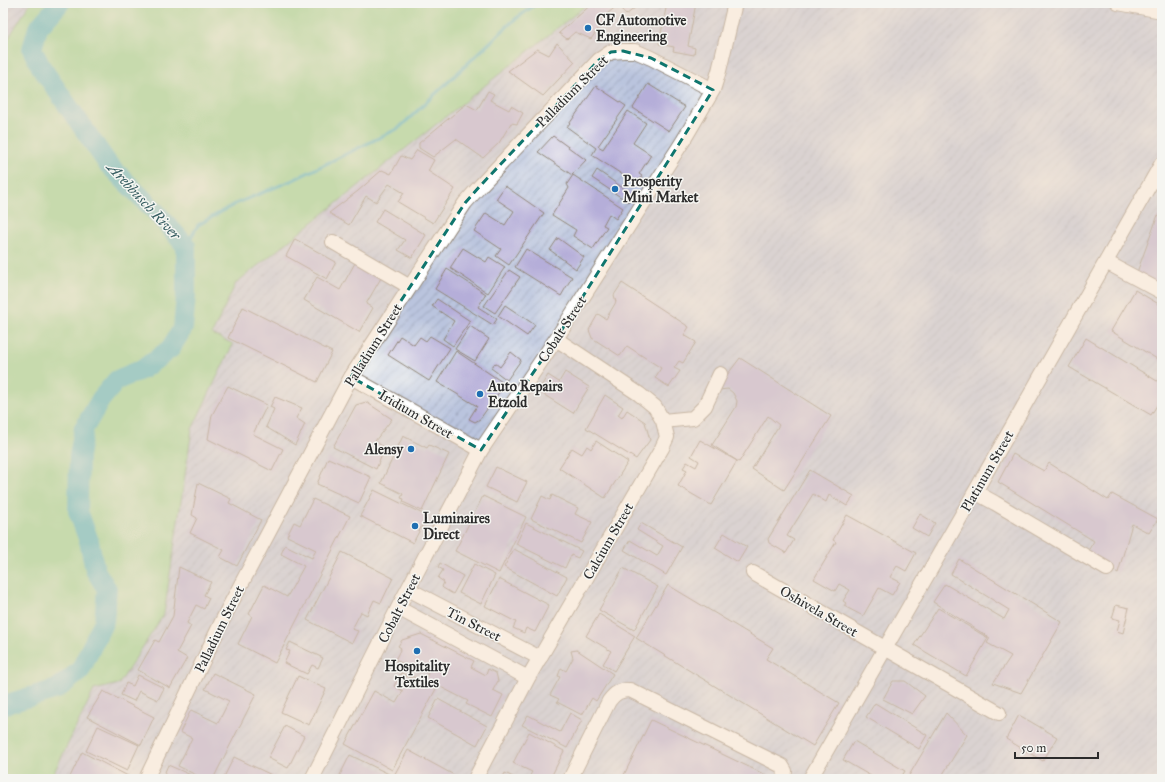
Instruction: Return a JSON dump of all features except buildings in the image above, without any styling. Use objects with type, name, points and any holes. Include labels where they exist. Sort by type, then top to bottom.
[{"type":"street","name":"Cobalt Street","points":[[312,779],[398,608],[481,450],[556,339],[683,141],[713,90],[735,3]]},
{"type":"street","points":[[1118,3],[1162,12]]},
{"type":"street","name":"Palladium Street","points":[[146,779],[228,610],[351,377],[465,203],[599,60],[611,52],[635,52],[651,58],[713,90]]},
{"type":"street","name":"Platinum Street","points":[[810,779],[1162,163]]},
{"type":"street","points":[[333,242],[410,287]]},
{"type":"street","points":[[1106,262],[1162,292]]},
{"type":"street","points":[[556,339],[639,394],[655,407],[664,421],[693,418],[705,406],[720,374]]},
{"type":"street","name":"Iridium Street","points":[[351,377],[481,450]]},
{"type":"street","name":"Calcium Street","points":[[475,779],[528,678],[662,448],[667,437],[664,421]]},
{"type":"street","points":[[975,492],[1107,569]]},
{"type":"street","name":"Oshivela Street","points":[[753,574],[999,713]]},
{"type":"street","name":"Tin Street","points":[[408,589],[540,658]]},
{"type":"street","name":"Tin Street","points":[[398,608],[528,678]]},
{"type":"street","points":[[570,779],[609,701],[614,694],[621,690],[630,690],[782,766],[785,771],[784,779]]},
{"type":"highlighted area","points":[[623,51],[651,58],[713,90],[556,339],[481,450],[351,377],[465,203],[481,185],[599,60],[611,52]]},
{"type":"shaded area","points":[[3,3],[1118,3],[1162,11],[1162,779],[3,779]]},
{"type":"green space","points":[[30,3],[589,3],[236,283],[212,334],[233,344],[192,429],[164,614],[119,684],[94,690],[51,779],[3,779],[3,47]]},
{"type":"waterway","name":"Arebbusch River","points":[[3,705],[57,689],[80,671],[104,621],[107,589],[95,570],[89,541],[78,511],[79,456],[84,428],[101,399],[117,380],[143,369],[170,349],[183,328],[186,295],[186,246],[156,212],[108,164],[41,67],[32,49],[38,28],[60,3]]},
{"type":"waterway","points":[[186,246],[198,225],[235,204],[293,180],[399,128],[513,21],[537,3]]},
{"type":"place","name":"CF Automotive Engineering","points":[[588,28]]},
{"type":"place","name":"Prosperity Mini Market","points":[[615,189]]},
{"type":"place","name":"Auto Repairs Etzold","points":[[480,394]]},
{"type":"place","name":"Alensy","points":[[411,449]]},
{"type":"place","name":"Luminaires Direct","points":[[415,526]]},
{"type":"place","name":"Hospitality Textiles","points":[[417,651]]}]
